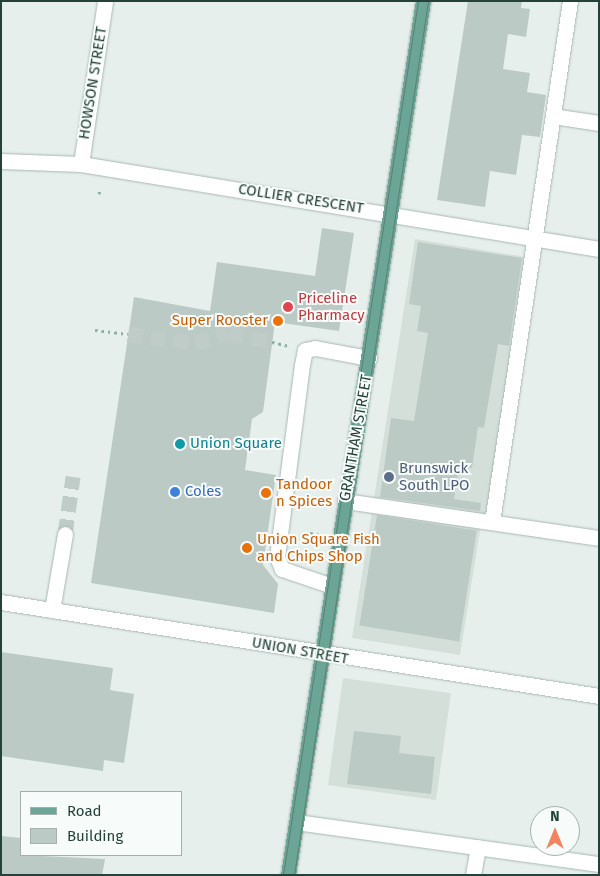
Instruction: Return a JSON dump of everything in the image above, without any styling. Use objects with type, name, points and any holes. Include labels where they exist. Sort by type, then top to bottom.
[{"type":"main road","name":"GRANTHAM STREET","points":[[288,875],[423,1]]},
{"type":"street","name":"HOWSON STREET","points":[[81,164],[106,1]]},
{"type":"street","points":[[492,522],[570,1]]},
{"type":"street","points":[[553,116],[599,123]]},
{"type":"street","name":"COLLIER CRESCENT","points":[[1,162],[81,164],[599,249]]},
{"type":"street","points":[[332,586],[282,569],[277,557],[304,351],[315,348],[369,358]]},
{"type":"street","points":[[345,501],[599,538]]},
{"type":"street","points":[[52,610],[65,534]]},
{"type":"street","name":"UNION STREET","points":[[1,602],[321,654],[599,696]]},
{"type":"street","points":[[296,822],[599,864]]},
{"type":"street","points":[[473,875],[478,847]]},
{"type":"path","points":[[100,189],[100,194]]},
{"type":"path","points":[[95,330],[128,334]]},
{"type":"shaded area","points":[[415,239],[532,258],[490,519],[482,518],[460,655],[352,638]]},
{"type":"shaded area","points":[[343,678],[451,693],[436,800],[328,785]]},
{"type":"building","points":[[468,1],[522,1],[521,8],[530,9],[526,37],[508,34],[503,69],[530,73],[527,92],[546,95],[540,137],[522,135],[516,175],[490,171],[485,207],[437,200]]},
{"type":"building","name":"Union Square","points":[[322,228],[354,233],[339,331],[275,322],[263,412],[252,419],[245,470],[276,475],[263,565],[278,584],[274,613],[91,583],[134,297],[210,311],[217,262],[315,276]]},
{"type":"building","points":[[418,242],[522,258],[509,346],[498,344],[484,428],[478,427],[472,468],[459,466],[454,499],[481,503],[480,511],[380,497],[391,418],[414,421],[428,333],[417,331],[421,306],[409,304]]},
{"type":"building","points":[[377,515],[477,531],[459,641],[359,626]]},
{"type":"building","points":[[1,652],[113,668],[110,690],[134,694],[124,763],[104,760],[103,771],[1,756]]},
{"type":"building","points":[[354,731],[401,736],[399,753],[435,757],[431,794],[347,784]]},
{"type":"building","points":[[1,836],[20,838],[20,856],[105,859],[102,875],[1,875]]},
{"type":"tunnel","points":[[128,334],[195,343],[229,333],[272,342]]},
{"type":"tunnel","points":[[65,534],[73,477]]},
{"type":"tram line","points":[[283,875],[418,1]]},
{"type":"tram line","points":[[294,875],[428,1]]},
{"type":"place","name":"Priceline Pharmacy","points":[[288,307]]},
{"type":"place","name":"Super Rooster","points":[[278,321]]},
{"type":"place","name":"Union Square","points":[[180,444]]},
{"type":"place","name":"Brunswick South LPO","points":[[389,477]]},
{"type":"place","name":"Coles","points":[[175,492]]},
{"type":"place","name":"Tandoor n Spices","points":[[266,493]]},
{"type":"place","name":"Union Square Fish and Chips Shop","points":[[247,548]]}]
